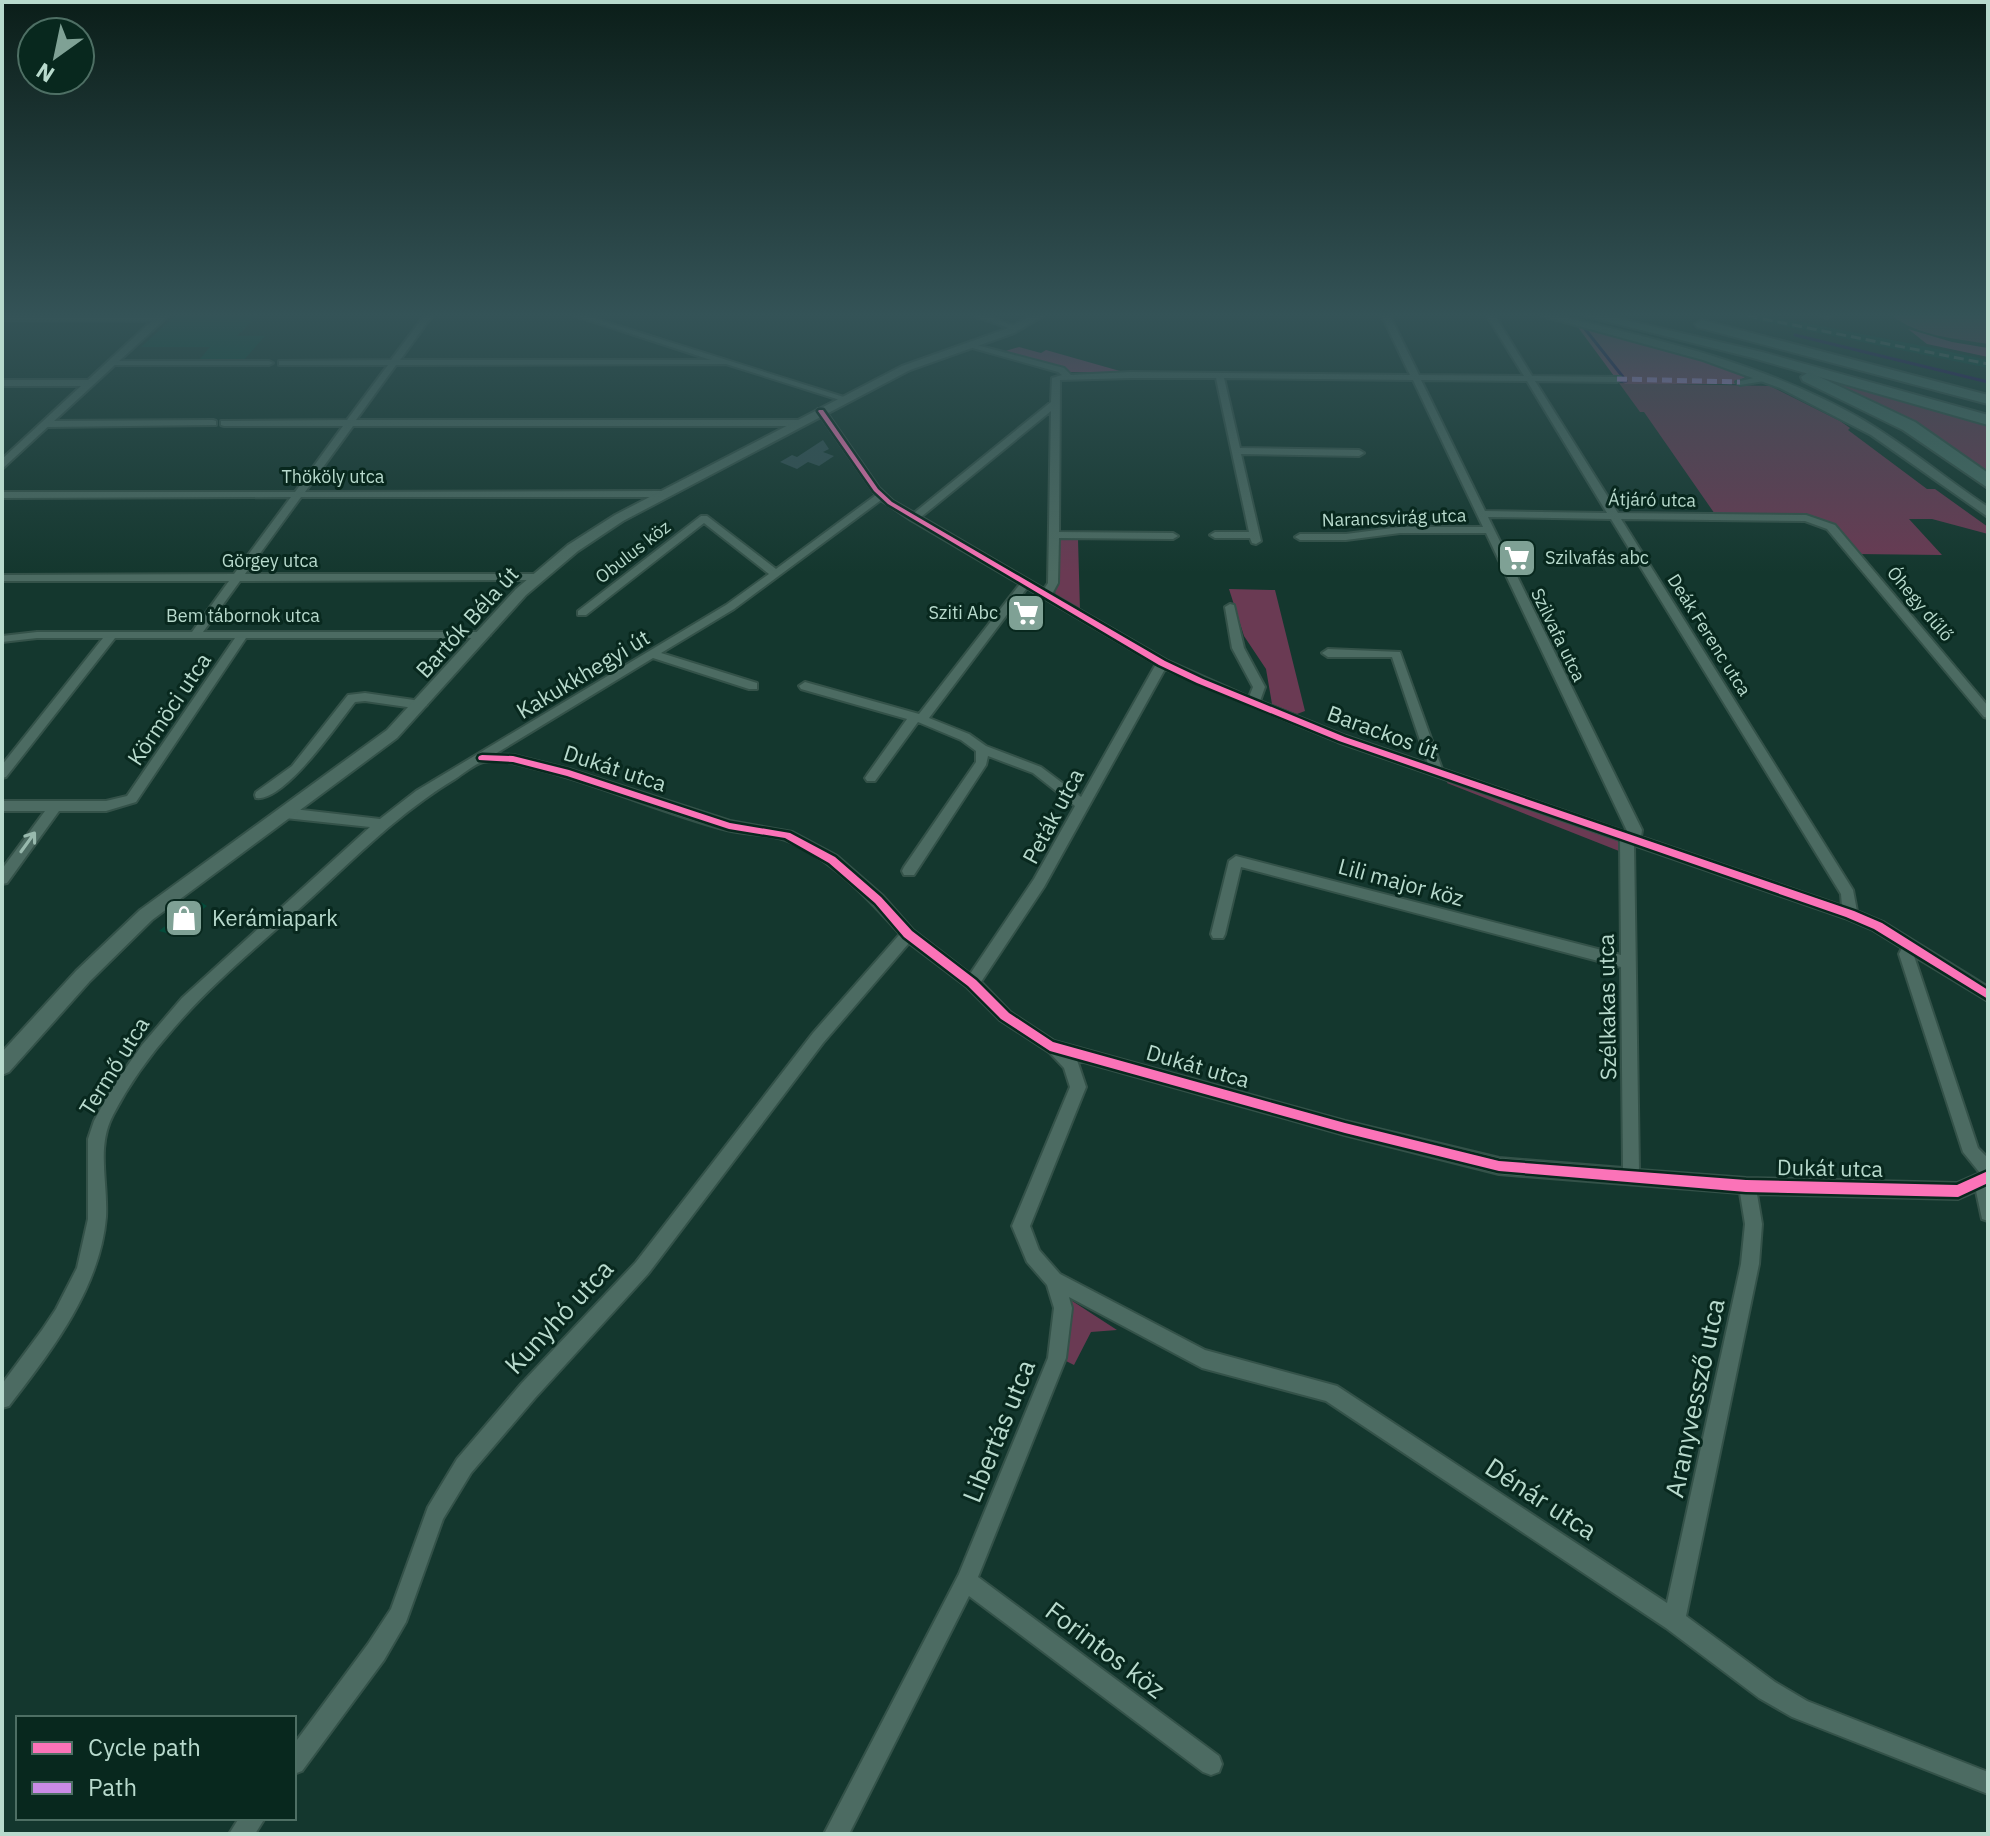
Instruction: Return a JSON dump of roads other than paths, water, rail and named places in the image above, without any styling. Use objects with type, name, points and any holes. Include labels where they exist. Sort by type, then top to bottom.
[{"type":"highway","points":[[1859,402],[1909,426],[1988,482]]},
{"type":"highway","points":[[1925,402],[1988,420]]},
{"type":"highway","points":[[1958,402],[1988,410]]},
{"type":"street","points":[[4,461],[71,402]]},
{"type":"street","points":[[196,634],[365,402]]},
{"type":"street","name":"Bartók Béla út","points":[[2,1066],[92,966],[146,915],[383,741],[421,705],[538,577],[588,537],[663,494],[840,402]]},
{"type":"street","points":[[1215,535],[1256,538],[1225,402]]},
{"type":"street","name":"Szilvafa utca","points":[[1427,402],[1635,830],[1631,838]]},
{"type":"street","name":"Deák Ferenc utca","points":[[1544,402],[1848,894],[1850,914]]},
{"type":"street","points":[[1819,402],[1878,434],[1988,513]]},
{"type":"street","points":[[914,518],[1054,404]]},
{"type":"street","points":[[1046,595],[1053,583],[1054,404]]},
{"type":"street","name":"Barackos út","points":[[821,411],[881,496],[1162,663],[1253,703],[1437,773],[1850,914],[1910,946],[1988,995]]},
{"type":"street","points":[[46,424],[800,423]]},
{"type":"street","points":[[1236,451],[1359,453]]},
{"type":"street","name":"Thököly utca","points":[[2,495],[663,494]]},
{"type":"street","name":"Kakukkhegyi út","points":[[382,824],[420,794],[654,655],[776,574],[881,496]]},
{"type":"street","name":"Átjáró utca","points":[[1482,514],[1821,521]]},
{"type":"street","name":"Obulus köz","points":[[582,613],[704,518],[776,574]]},
{"type":"street","name":"Óhegy dűlő","points":[[1821,521],[1831,527],[1988,714]]},
{"type":"street","name":"Narancsvirág utca","points":[[1300,537],[1346,537],[1400,530],[1490,530]]},
{"type":"street","points":[[1053,535],[1173,536]]},
{"type":"street","name":"Görgey utca","points":[[2,578],[538,577]]},
{"type":"street","points":[[871,778],[1026,583]]},
{"type":"street","points":[[1230,607],[1238,648],[1259,687],[1253,703]]},
{"type":"street","name":"Bem tábornok utca","points":[[2,639],[196,634],[484,635]]},
{"type":"street","points":[[2,774],[112,635]]},
{"type":"street","name":"Körmöci utca","points":[[55,806],[125,803],[136,794],[243,635]]},
{"type":"street","points":[[1328,653],[1396,654],[1437,773]]},
{"type":"street","points":[[654,655],[753,686]]},
{"type":"street","name":"Peták utca","points":[[972,983],[1039,883],[1162,663]]},
{"type":"street","points":[[805,686],[919,718],[965,737],[982,749],[1037,770],[1081,804]]},
{"type":"street","points":[[261,795],[296,769],[352,698],[421,705]]},
{"type":"street","points":[[909,871],[982,762],[982,749]]},
{"type":"street","name":"Dukát utca","points":[[482,758],[513,759],[569,773],[729,826],[787,835],[832,860],[878,900],[908,934],[972,983],[1005,1016],[1050,1046],[1454,1157],[1499,1166],[1746,1186],[1958,1191],[1986,1176]]},
{"type":"street","points":[[2,806],[55,806]]},
{"type":"street","points":[[2,879],[55,806]]},
{"type":"street","points":[[285,813],[382,824]]},
{"type":"street","name":"Termő utca","points":[[2,1399],[38,1353],[67,1308],[84,1272],[93,1247],[97,1216],[96,1138],[108,1108],[133,1069],[186,1001],[382,824]]},
{"type":"street","name":"Szélkakas utca","points":[[1631,838],[1628,963],[1631,1177]]},
{"type":"street","name":"Lili major köz","points":[[1218,934],[1236,861],[1628,963]]},
{"type":"street","name":"Kunyhó utca","points":[[296,1760],[376,1652],[399,1615],[435,1514],[464,1466],[528,1391],[642,1268],[818,1038],[908,934]]},
{"type":"street","points":[[1910,946],[1906,954],[1971,1152],[1986,1176],[1988,1213]]},
{"type":"street","name":"Libertás utca","points":[[836,1834],[966,1581],[1057,1358],[1063,1308],[1054,1280],[1033,1256],[1021,1226],[1078,1087],[1071,1064],[1050,1046]]},
{"type":"street","name":"Aranyvessző utca","points":[[1674,1620],[1719,1418],[1749,1259],[1752,1204],[1746,1186]]},
{"type":"street","name":"Dénár utca","points":[[1054,1280],[1202,1359],[1330,1393],[1674,1620],[1767,1690],[1800,1709],[1988,1783]]},
{"type":"street","name":"Forintos köz","points":[[966,1581],[1211,1764]]},
{"type":"place","name":"Szilvafás abc","points":[[1517,558]]},
{"type":"place","name":"Sziti Abc","points":[[1026,613]]},
{"type":"place","name":"Kerámiapark","points":[[184,918]]}]
